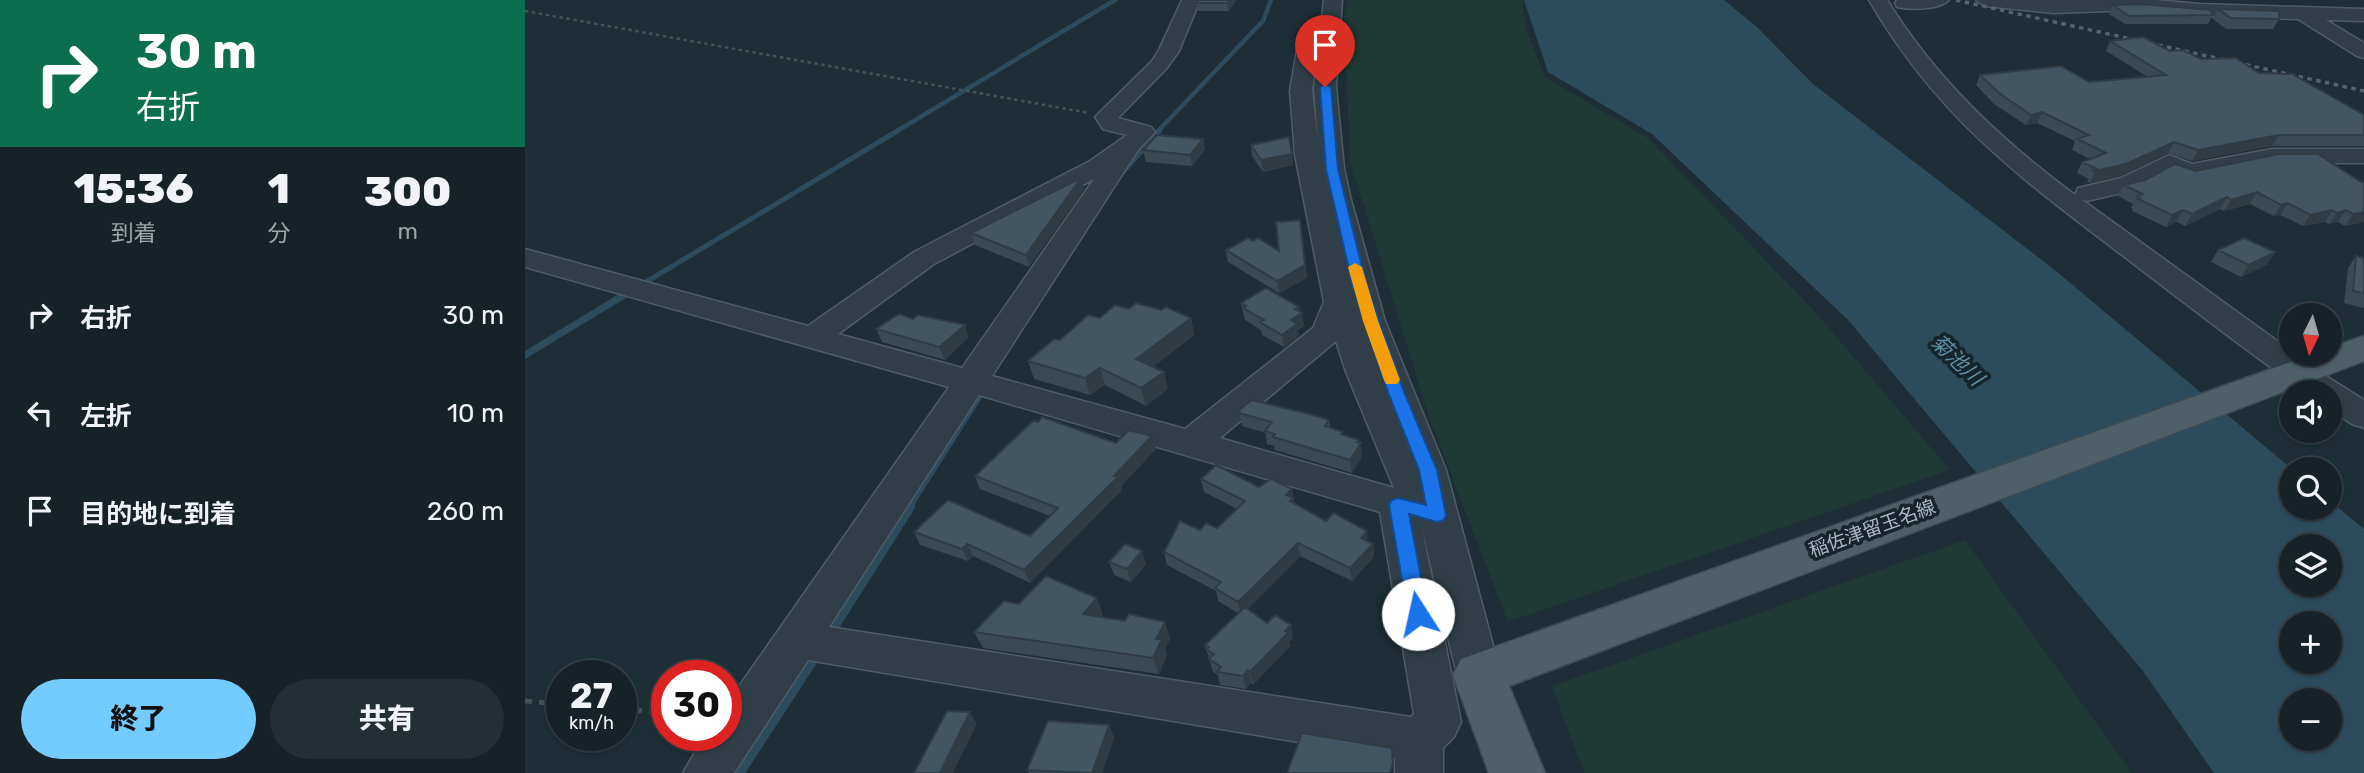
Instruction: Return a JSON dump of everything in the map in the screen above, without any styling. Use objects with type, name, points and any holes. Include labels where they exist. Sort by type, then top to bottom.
[{"type":"main road","name":"稲佐津留玉名線","points":[[2315,380],[2364,348]]},
{"type":"main road","name":"稲佐津留玉名線","points":[[1479,675],[1528,655],[2279,394]]},
{"type":"main road","points":[[1479,675],[1517,773]]},
{"type":"street","points":[[814,337],[924,258],[1099,166],[1129,146],[1143,132],[1111,124],[1106,117],[1159,65],[1169,51],[1191,0]]},
{"type":"street","points":[[1317,0],[1301,91],[1307,155],[1339,302],[1362,373],[1420,510],[1479,675]]},
{"type":"street","points":[[814,643],[1419,756],[1438,722],[1420,510],[1428,470],[1370,321],[1338,200],[1332,169],[1325,87],[1333,0]]},
{"type":"street","points":[[1895,1],[1940,0]]},
{"type":"street","points":[[1985,0],[2053,7],[2138,4],[2200,10],[2364,15]]},
{"type":"street","points":[[1895,1],[1970,92],[2002,123],[2165,260],[2171,280]]},
{"type":"street","points":[[1895,1],[1906,48],[1946,96],[1984,132],[2083,215],[2306,380]]},
{"type":"street","points":[[2303,13],[2364,52]]},
{"type":"street","points":[[708,773],[814,643],[981,384],[1129,146]]},
{"type":"street","points":[[2087,193],[2129,184],[2169,162],[2189,172],[2272,156],[2364,156]]},
{"type":"street","points":[[525,258],[1191,443],[1420,510]]},
{"type":"street","points":[[1191,443],[1327,333],[1339,302]]},
{"type":"street","points":[[2342,403],[2364,416]]},
{"type":"path","points":[[525,11],[1106,117]]},
{"type":"path","points":[[525,701],[546,703]]},
{"type":"green space","points":[[1348,0],[1522,0],[1526,29],[1545,77],[1648,138],[1817,314],[1950,470],[1508,622],[1429,417],[1350,161],[1344,18]]},
{"type":"green space","points":[[1965,540],[2132,773],[1584,773],[1552,686]]},
{"type":"water","name":"菊池川","points":[[1524,0],[1724,0],[1757,27],[1813,84],[2056,271],[2279,458],[2279,520],[2342,520],[2342,511],[2364,529],[2364,773],[2214,773],[2143,671],[1848,320],[1652,134],[1548,72]]},
{"type":"building","points":[[1198,0],[1230,0],[1227,3],[1197,3]]},
{"type":"building","points":[[2142,4],[2210,10],[2213,15],[2129,16],[2113,5]]},
{"type":"building","points":[[2218,9],[2279,11],[2279,19],[2231,18]]},
{"type":"building","points":[[2143,37],[2170,51],[2183,50],[2201,59],[2236,58],[2259,73],[2292,74],[2364,115],[2364,135],[2279,135],[2198,150],[2174,142],[2126,164],[2095,171],[2093,170],[2097,169],[2082,162],[2106,153],[2077,139],[2089,135],[2042,112],[2031,115],[1999,93],[1980,75],[2061,66],[2089,82],[2166,75],[2110,41]]},
{"type":"building","points":[[1157,135],[1203,139],[1190,155],[1143,150]]},
{"type":"building","points":[[1289,137],[1292,154],[1261,160],[1251,145]]},
{"type":"building","points":[[2279,154],[2318,154],[2364,182],[2364,212],[2353,214],[2346,210],[2337,213],[2332,210],[2310,215],[2288,203],[2281,205],[2257,192],[2231,200],[2227,197],[2192,214],[2183,210],[2172,215],[2138,199],[2140,198],[2137,196],[2143,194],[2124,185],[2145,180],[2175,164],[2196,171]]},
{"type":"building","points":[[1081,178],[1026,255],[971,233]]},
{"type":"building","points":[[1300,220],[1305,265],[1277,281],[1226,250],[1248,238],[1253,241],[1258,238],[1279,251],[1276,222]]},
{"type":"building","points":[[2244,238],[2275,252],[2249,265],[2218,250]]},
{"type":"building","points":[[2356,256],[2364,258],[2364,293],[2353,291]]},
{"type":"building","points":[[1266,288],[1299,307],[1295,309],[1302,313],[1291,320],[1297,324],[1282,335],[1260,322],[1264,320],[1243,308],[1246,306],[1241,303]]},
{"type":"building","points":[[1136,303],[1161,310],[1166,307],[1191,318],[1136,359],[1164,372],[1141,388],[1100,368],[1085,378],[1028,361],[1054,339],[1060,340],[1088,315],[1100,318],[1115,305],[1129,309]]},
{"type":"building","points":[[899,314],[913,319],[918,315],[965,325],[939,347],[876,329]]},
{"type":"building","points":[[1252,400],[1329,420],[1325,426],[1343,432],[1341,434],[1361,443],[1350,460],[1273,437],[1275,434],[1265,431],[1272,422],[1239,413],[1240,409]]},
{"type":"building","points":[[1042,417],[1116,443],[1129,430],[1152,436],[1114,476],[1118,477],[1024,570],[967,544],[962,549],[914,532],[948,500],[1030,536],[1058,508],[975,476],[1034,420],[1038,422]]},
{"type":"building","points":[[1216,465],[1259,487],[1271,479],[1292,489],[1286,495],[1293,498],[1290,501],[1326,521],[1334,513],[1367,531],[1361,538],[1373,544],[1350,568],[1298,543],[1238,602],[1215,588],[1221,582],[1164,552],[1180,521],[1200,530],[1206,523],[1217,528],[1245,501],[1201,479]]},
{"type":"building","points":[[1125,544],[1142,551],[1127,569],[1109,562]]},
{"type":"building","points":[[1046,576],[1097,598],[1083,614],[1125,621],[1129,614],[1165,622],[1156,639],[1162,639],[1153,658],[974,632],[1004,601],[1019,604]]},
{"type":"building","points":[[1245,607],[1267,623],[1275,615],[1291,625],[1285,631],[1288,633],[1243,676],[1217,672],[1221,667],[1209,659],[1214,654],[1206,649],[1209,647],[1205,645]]},
{"type":"building","points":[[947,711],[970,712],[940,773],[914,773]]},
{"type":"building","points":[[1048,721],[1109,725],[1092,773],[1027,770]]},
{"type":"building","points":[[1302,733],[1392,748],[1393,763],[1390,773],[1287,773]]},
{"type":"waterway","points":[[897,131],[1115,0]]},
{"type":"waterway","points":[[1158,131],[1263,21],[1271,0]]},
{"type":"waterway","points":[[621,297],[899,130]]},
{"type":"waterway","points":[[1122,173],[1160,130]]},
{"type":"waterway","points":[[525,355],[624,295]]},
{"type":"waterway","points":[[909,507],[983,390]]},
{"type":"waterway","points":[[830,634],[911,506]]},
{"type":"waterway","points":[[740,773],[818,653]]},
{"type":"railway","points":[[1956,0],[2364,91]]},
{"type":"slow traffic","points":[[1355,267],[1370,321],[1392,380]]},
{"type":"route","points":[[1325,87],[1332,169],[1359,283],[1396,392],[1428,470],[1437,515],[1398,505],[1418,614]]}]
